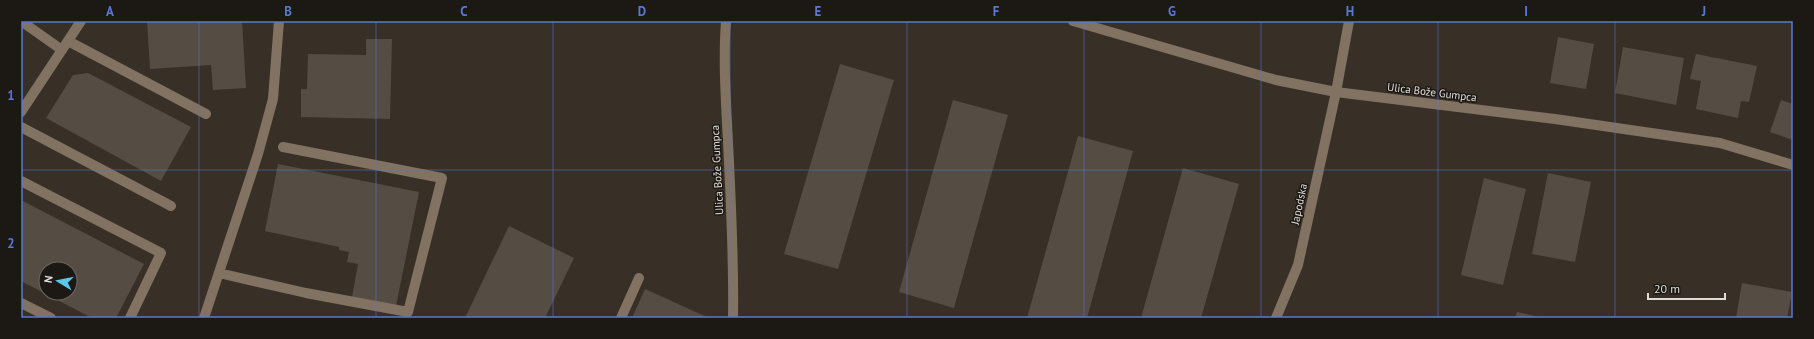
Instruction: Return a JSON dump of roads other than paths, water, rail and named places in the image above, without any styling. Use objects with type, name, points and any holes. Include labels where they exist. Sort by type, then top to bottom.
[{"type":"street","points":[[21,21],[62,50]]},
{"type":"street","points":[[21,112],[81,21]]},
{"type":"street","points":[[204,318],[258,154],[273,99],[279,21]]},
{"type":"street","name":"Ulica Bože Gumpca","points":[[726,21],[726,100],[734,269],[733,318]]},
{"type":"street","name":"Ulica Bože Gumpca","points":[[1073,21],[1276,80],[1336,92],[1555,119],[1720,143],[1793,165]]},
{"type":"street","name":"Japodska","points":[[1276,318],[1298,265],[1336,92],[1349,21]]},
{"type":"street","points":[[68,41],[206,114]]},
{"type":"street","points":[[21,127],[171,206]]},
{"type":"street","points":[[219,273],[306,293],[408,312],[442,178],[283,147]]},
{"type":"street","points":[[21,181],[161,253],[130,318]]},
{"type":"street","points":[[621,318],[639,278]]},
{"type":"street","points":[[21,303],[51,318]]}]
